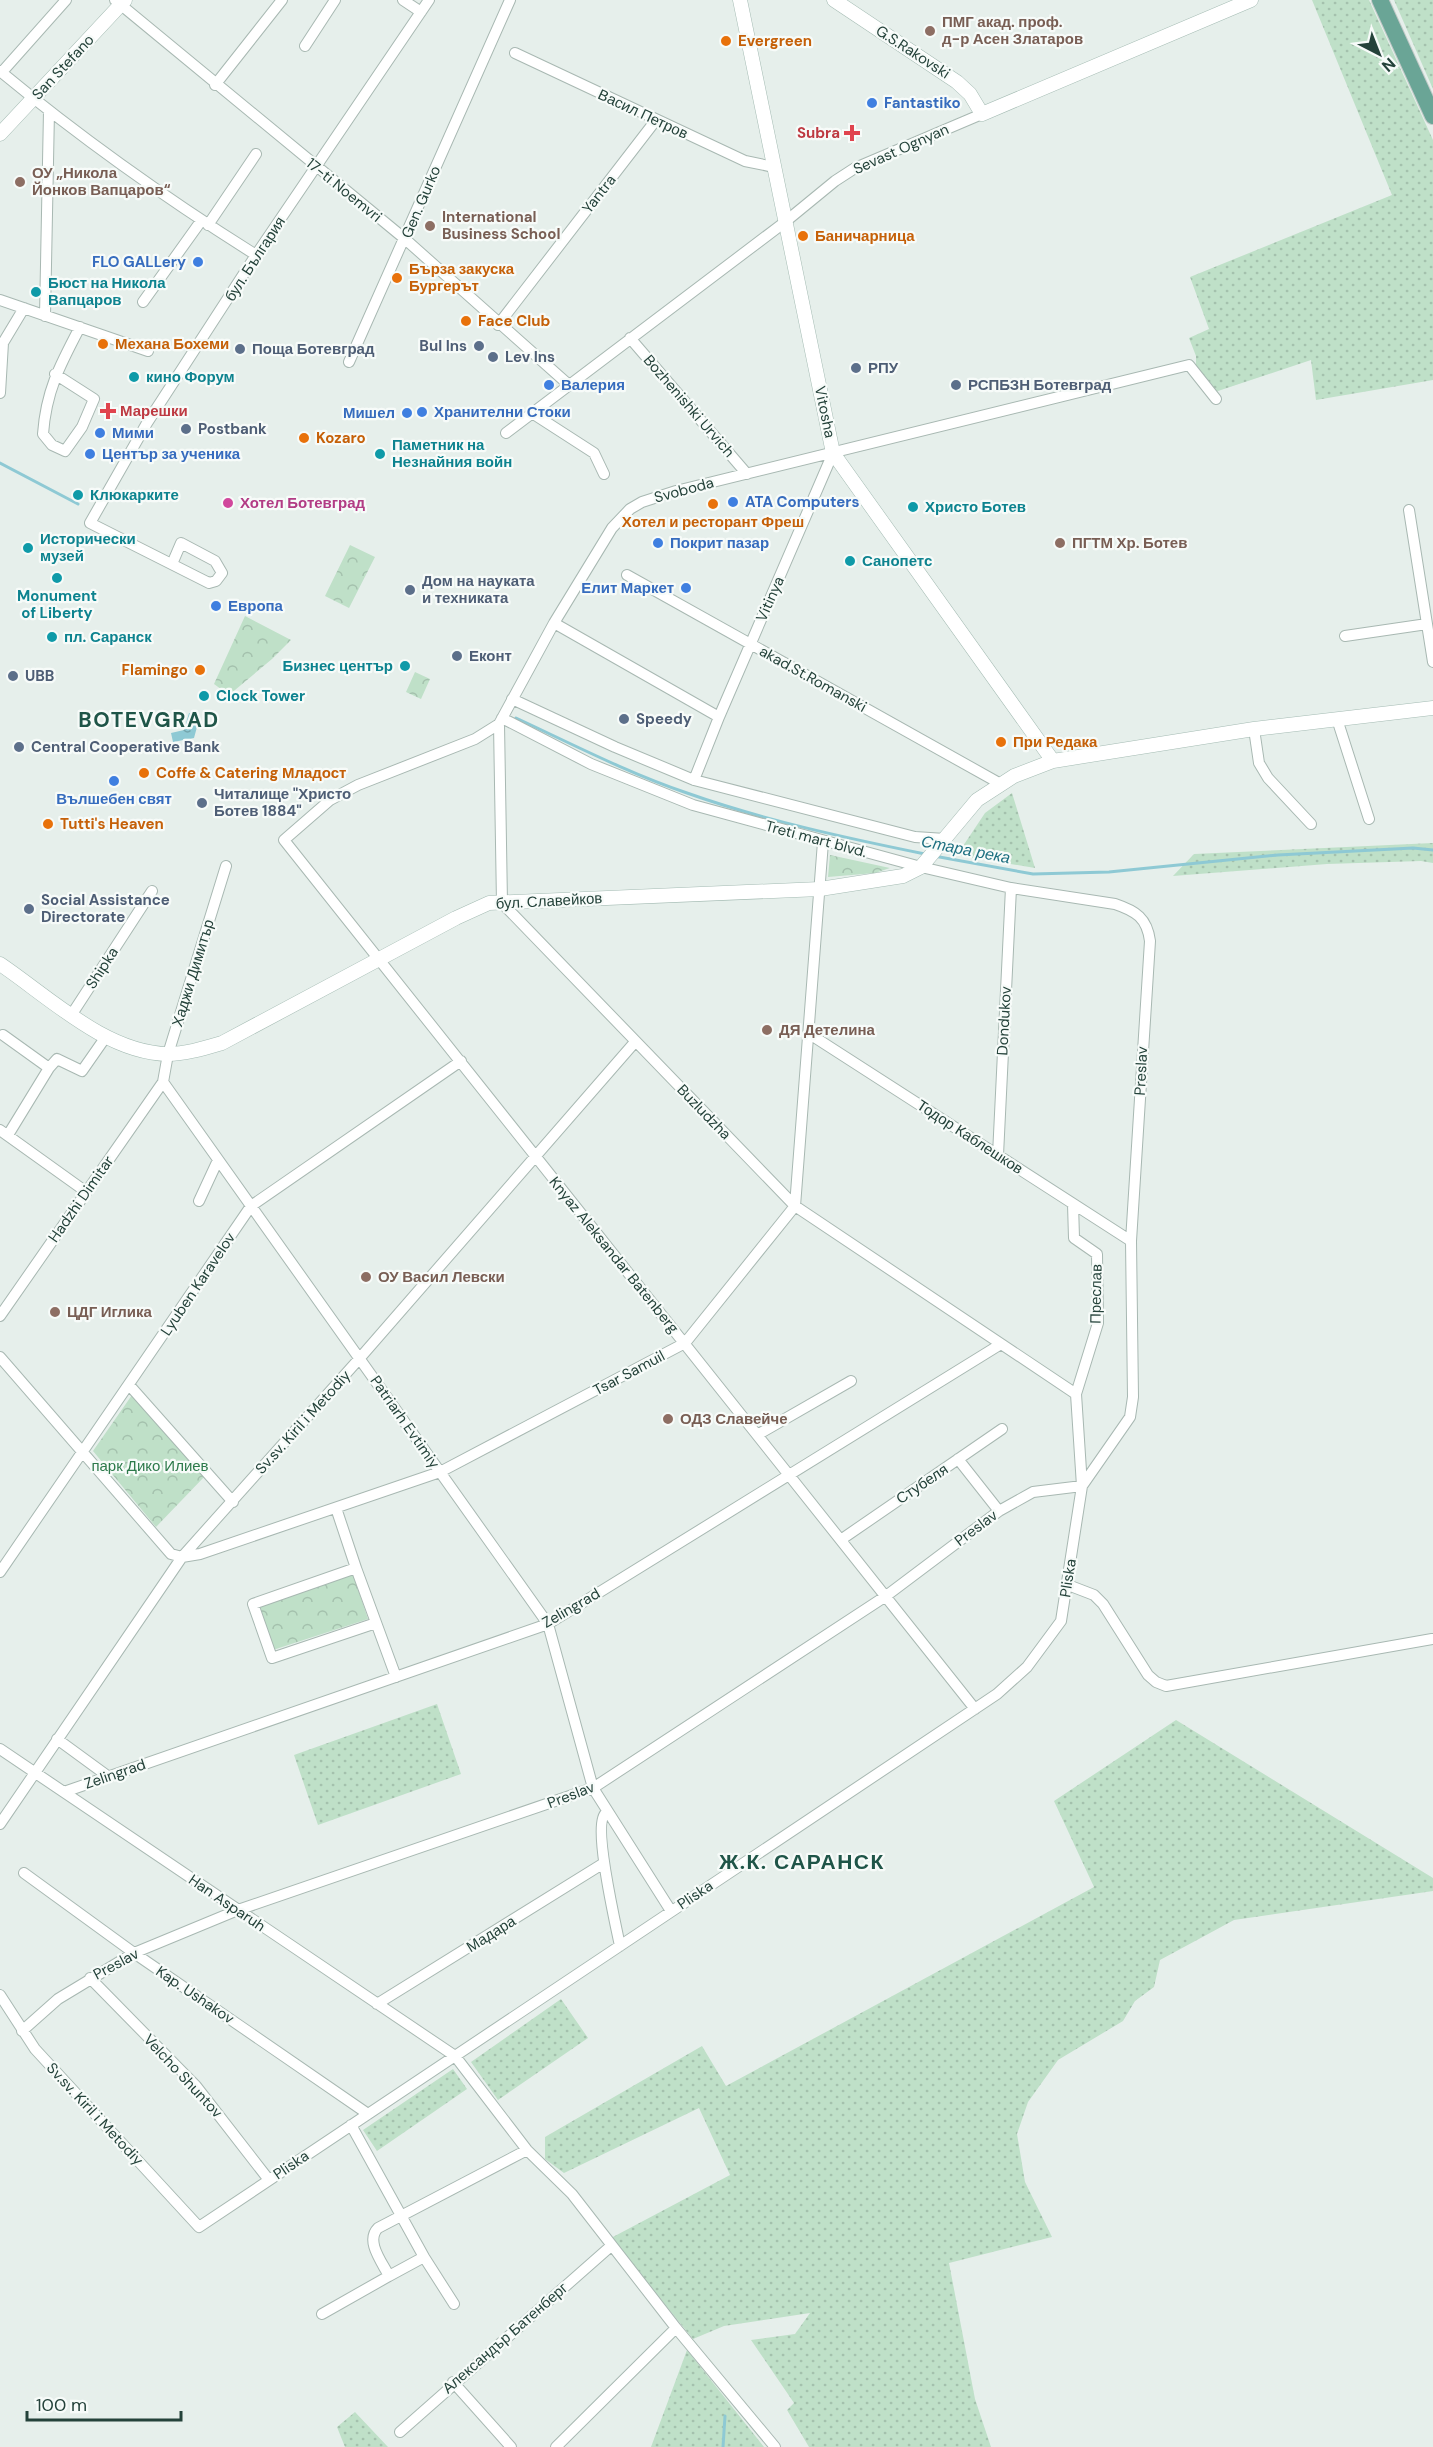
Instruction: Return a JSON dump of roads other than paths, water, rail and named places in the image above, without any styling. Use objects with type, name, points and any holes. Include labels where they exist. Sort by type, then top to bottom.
[{"type":"main road","points":[[1380,0],[1433,116]]},
{"type":"street","points":[[66,0],[1,72],[49,111],[205,223],[256,255]]},
{"type":"street","points":[[215,85],[282,0]]},
{"type":"street","points":[[305,46],[335,0]]},
{"type":"street","points":[[403,0],[421,12]]},
{"type":"street","name":"бул. България","points":[[172,564],[90,523],[147,423],[256,255],[429,0]]},
{"type":"street","name":"Gen. Gurko","points":[[349,362],[510,0]]},
{"type":"street","name":"Vitosha","points":[[740,0],[833,453],[1053,761]]},
{"type":"street","name":"G.S.Rakovski","points":[[834,0],[957,82],[970,94],[982,114]]},
{"type":"street","name":"Sevast Ognyan","points":[[506,433],[855,168],[1251,0]]},
{"type":"street","name":"17-ti Noemvri","points":[[120,2],[215,85],[405,240],[498,325],[569,385]]},
{"type":"street","name":"San Stefano","points":[[0,134],[120,2]]},
{"type":"street","name":"Васил Петров","points":[[515,52],[745,161],[774,167]]},
{"type":"street","points":[[45,316],[49,111]]},
{"type":"street","name":"Yantra","points":[[498,325],[656,120]]},
{"type":"street","points":[[143,302],[256,154]]},
{"type":"street","points":[[0,300],[148,351]]},
{"type":"street","points":[[0,393],[3,343],[24,308]]},
{"type":"street","points":[[55,374],[94,399],[82,427],[65,452],[52,445],[43,434],[45,405],[55,374],[80,327]]},
{"type":"street","name":"Bozhenishki Urvich","points":[[630,338],[747,474]]},
{"type":"street","name":"Svoboda","points":[[501,721],[554,623],[612,528],[630,509],[654,497],[1189,365],[1216,399]]},
{"type":"street","points":[[532,413],[594,453],[604,474]]},
{"type":"street","name":"Vitinya","points":[[694,780],[833,453]]},
{"type":"street","points":[[1409,510],[1428,604],[1427,624],[1433,662]]},
{"type":"street","points":[[181,543],[215,561],[221,567],[222,573],[216,581],[209,583],[172,564],[181,543]]},
{"type":"street","name":"akad.St.Romanski","points":[[627,575],[999,783]]},
{"type":"street","points":[[554,623],[719,717]]},
{"type":"street","points":[[1345,636],[1427,624]]},
{"type":"street","name":"Treti mart blvd.","points":[[512,699],[615,747],[694,780],[941,844]]},
{"type":"street","points":[[924,863],[977,800],[999,783],[1053,761],[1254,729],[1433,708]]},
{"type":"street","points":[[1337,719],[1369,819]]},
{"type":"street","points":[[501,721],[502,903]]},
{"type":"street","name":"Treti mart blvd.","points":[[501,721],[591,764],[682,801],[823,842],[924,863],[1011,888],[1115,904],[1132,909],[1142,917]]},
{"type":"street","name":"Knyaz Aleksandar Batenberg","points":[[501,721],[475,739],[358,785],[330,800],[284,840],[975,1709]]},
{"type":"street","points":[[1254,729],[1259,763],[1268,778],[1311,824]]},
{"type":"street","points":[[795,1206],[823,842]]},
{"type":"street","name":"бул. Славейков","points":[[105,1038],[138,1050],[168,1054],[200,1050],[222,1043],[380,958],[489,903],[819,890],[903,876],[924,863]]},
{"type":"street","name":"Хаджи Димитър","points":[[163,1082],[168,1054],[226,866]]},
{"type":"street","name":"Dondukov","points":[[998,1155],[1011,888]]},
{"type":"street","name":"Shipka","points":[[72,1014],[152,891]]},
{"type":"street","name":"Buzludzha","points":[[502,903],[795,1206],[1076,1394]]},
{"type":"street","name":"Preslav","points":[[22,2031],[34,2018],[90,1978],[134,1953],[238,1910],[593,1788],[886,1596],[999,1511],[1033,1492],[1082,1486],[1130,1417],[1133,1397],[1131,1241],[1150,941],[1148,926],[1142,917]]},
{"type":"street","points":[[0,964],[105,1038],[82,1071],[57,1059],[4,1132],[85,1191]]},
{"type":"street","name":"Тодор Каблешков","points":[[808,1034],[1131,1241]]},
{"type":"street","points":[[3,1035],[49,1068]]},
{"type":"street","name":"Sv.sv. Kiril i Metodiy","points":[[0,1824],[182,1557],[359,1359],[635,1042]]},
{"type":"street","name":"Lyuben Karavelov","points":[[0,1572],[82,1451],[130,1386],[251,1206],[461,1061]]},
{"type":"street","name":"Patriarh Evtimiy","points":[[163,1082],[548,1624],[593,1788],[606,1813],[671,1911]]},
{"type":"street","name":"Hadzhi Dimitar","points":[[0,1316],[163,1082]]},
{"type":"street","points":[[199,1201],[218,1160]]},
{"type":"street","name":"Преслав","points":[[1073,1204],[1074,1238],[1097,1254],[1098,1323],[1076,1394]]},
{"type":"street","name":"Tsar Samuil","points":[[182,1557],[200,1554],[440,1472],[685,1343],[795,1206]]},
{"type":"street","name":"Zelingrad","points":[[64,1792],[548,1624],[1001,1344]]},
{"type":"street","points":[[0,1357],[171,1554],[182,1557]]},
{"type":"street","points":[[758,1435],[851,1381]]},
{"type":"street","points":[[130,1386],[233,1502]]},
{"type":"street","name":"Pliska","points":[[199,2227],[975,1709],[997,1694],[1027,1667],[1061,1621],[1068,1585],[1082,1486],[1076,1394]]},
{"type":"street","name":"Стубеля","points":[[842,1539],[1002,1429]]},
{"type":"street","points":[[958,1459],[999,1511]]},
{"type":"street","points":[[336,1508],[396,1677]]},
{"type":"street","points":[[356,1568],[253,1604],[272,1658],[376,1623]]},
{"type":"street","points":[[1068,1585],[1094,1595],[1104,1604],[1148,1675],[1156,1682],[1166,1686],[1432,1639]]},
{"type":"street","points":[[57,1739],[109,1777]]},
{"type":"street","name":"Han Asparuh","points":[[0,1749],[455,2056],[527,2150],[562,2183],[676,2328],[775,2447]]},
{"type":"street","points":[[606,1813],[601,1823],[604,1863],[620,1946]]},
{"type":"street","name":"Мадара","points":[[377,2004],[604,1863]]},
{"type":"street","name":"Kap. Ushakov","points":[[24,1874],[134,1953],[368,2114]]},
{"type":"street","name":"Velcho Shuntov","points":[[90,1978],[196,2086],[269,2180]]},
{"type":"street","name":"Sv.sv. Kiril i Metodiy","points":[[0,1995],[22,2031],[199,2227]]},
{"type":"street","points":[[351,2125],[424,2257],[454,2304]]},
{"type":"street","points":[[389,2276],[372,2240],[373,2233],[402,2214],[527,2150]]},
{"type":"street","name":"Александър Батенберг","points":[[400,2432],[453,2382],[611,2246]]},
{"type":"street","points":[[322,2314],[424,2257]]},
{"type":"street","points":[[556,2447],[676,2328]]},
{"type":"street","points":[[453,2382],[511,2447]]},
{"type":"water","points":[[189,713],[200,716],[194,738],[173,742],[171,733],[184,730]]},
{"type":"waterway","name":"Стара река","points":[[0,463],[78,504]]},
{"type":"waterway","name":"Стара река","points":[[516,718],[600,758],[716,803],[805,828],[925,854]]},
{"type":"waterway","name":"Стара река","points":[[934,856],[1033,874],[1109,872],[1278,855],[1413,848],[1433,850]]},
{"type":"waterway","points":[[723,2447],[725,2416]]},
{"type":"place","name":"ПМГ акад. проф. д-р Асен Златаров","points":[[930,31]]},
{"type":"place","name":"Evergreen","points":[[726,41]]},
{"type":"place","name":"Fantastiko","points":[[872,103]]},
{"type":"place","name":"Subra","points":[[852,133]]},
{"type":"place","name":"ОУ „Никола Йонков Вапцаров“","points":[[20,182]]},
{"type":"place","name":"International Business School","points":[[430,226]]},
{"type":"place","name":"Баничарница","points":[[803,236]]},
{"type":"place","name":"FLO GALLery","points":[[198,262]]},
{"type":"place","name":"Бърза закуска Бургерът","points":[[397,278]]},
{"type":"place","name":"Бюст на Никола Вапцаров","points":[[36,292]]},
{"type":"place","name":"Face Club","points":[[466,321]]},
{"type":"place","name":"Механа Бохеми","points":[[103,344]]},
{"type":"place","name":"Bul Ins","points":[[479,346]]},
{"type":"place","name":"Поща Ботевград","points":[[240,349]]},
{"type":"place","name":"Lev Ins","points":[[493,357]]},
{"type":"place","name":"РПУ","points":[[856,368]]},
{"type":"place","name":"кино Форум","points":[[134,377]]},
{"type":"place","name":"Валерия","points":[[549,385]]},
{"type":"place","name":"РСПБЗН Ботевград","points":[[956,385]]},
{"type":"place","name":"Марешки","points":[[108,411]]},
{"type":"place","name":"Хранителни Стоки","points":[[422,412]]},
{"type":"place","name":"Мишел","points":[[407,413]]},
{"type":"place","name":"Postbank","points":[[186,429]]},
{"type":"place","name":"Мими","points":[[100,433]]},
{"type":"place","name":"Kozaro","points":[[304,438]]},
{"type":"place","name":"Център за ученика","points":[[90,454]]},
{"type":"place","name":"Паметник на Незнайния войн","points":[[380,454]]},
{"type":"place","name":"Клюкарките","points":[[78,495]]},
{"type":"place","name":"ATA Computers","points":[[733,502]]},
{"type":"place","name":"Хотел Ботевград","points":[[228,503]]},
{"type":"place","name":"Хотел и ресторант Фреш","points":[[713,504]]},
{"type":"place","name":"Христо Ботев","points":[[913,507]]},
{"type":"place","name":"Покрит пазар","points":[[658,543]]},
{"type":"place","name":"ПГТМ Хр. Ботев","points":[[1060,543]]},
{"type":"place","name":"Исторически музей","points":[[28,548]]},
{"type":"place","name":"Санопетс","points":[[850,561]]},
{"type":"place","name":"Monument of Liberty","points":[[57,578]]},
{"type":"place","name":"Елит Маркет","points":[[686,588]]},
{"type":"place","name":"Дом на науката и техниката","points":[[410,590]]},
{"type":"place","name":"Европа","points":[[216,606]]},
{"type":"place","name":"пл. Саранск","points":[[52,637]]},
{"type":"place","name":"Еконт","points":[[457,656]]},
{"type":"place","name":"Бизнес център","points":[[405,666]]},
{"type":"place","name":"Flamingo","points":[[200,670]]},
{"type":"place","name":"UBB","points":[[13,676]]},
{"type":"place","name":"Clock Tower","points":[[204,696]]},
{"type":"place","name":"Speedy","points":[[624,719]]},
{"type":"place","name":"При Редака","points":[[1001,742]]},
{"type":"place","name":"Central Cooperative Bank","points":[[19,747]]},
{"type":"place","name":"Coffe & Catering Младост","points":[[144,773]]},
{"type":"place","name":"Вълшебен свят","points":[[114,781]]},
{"type":"place","name":"Читалище \"Христо Ботев 1884\"","points":[[202,803]]},
{"type":"place","name":"Tutti's Heaven","points":[[48,824]]},
{"type":"place","name":"Social Assistance Directorate","points":[[29,909]]},
{"type":"place","name":"ДЯ Детелина","points":[[767,1030]]},
{"type":"place","name":"ОУ Васил Левски","points":[[366,1277]]},
{"type":"place","name":"ЦДГ Иглика","points":[[55,1312]]},
{"type":"place","name":"ОДЗ Славейче","points":[[668,1419]]},
{"type":"district","name":"BOTEVGRAD","points":[[149,720]]},
{"type":"district","name":"Ж.К. САРАНСК","points":[[802,1862]]},
{"type":"park label","name":"парк Дико Илиев","points":[[150,1466]]}]
